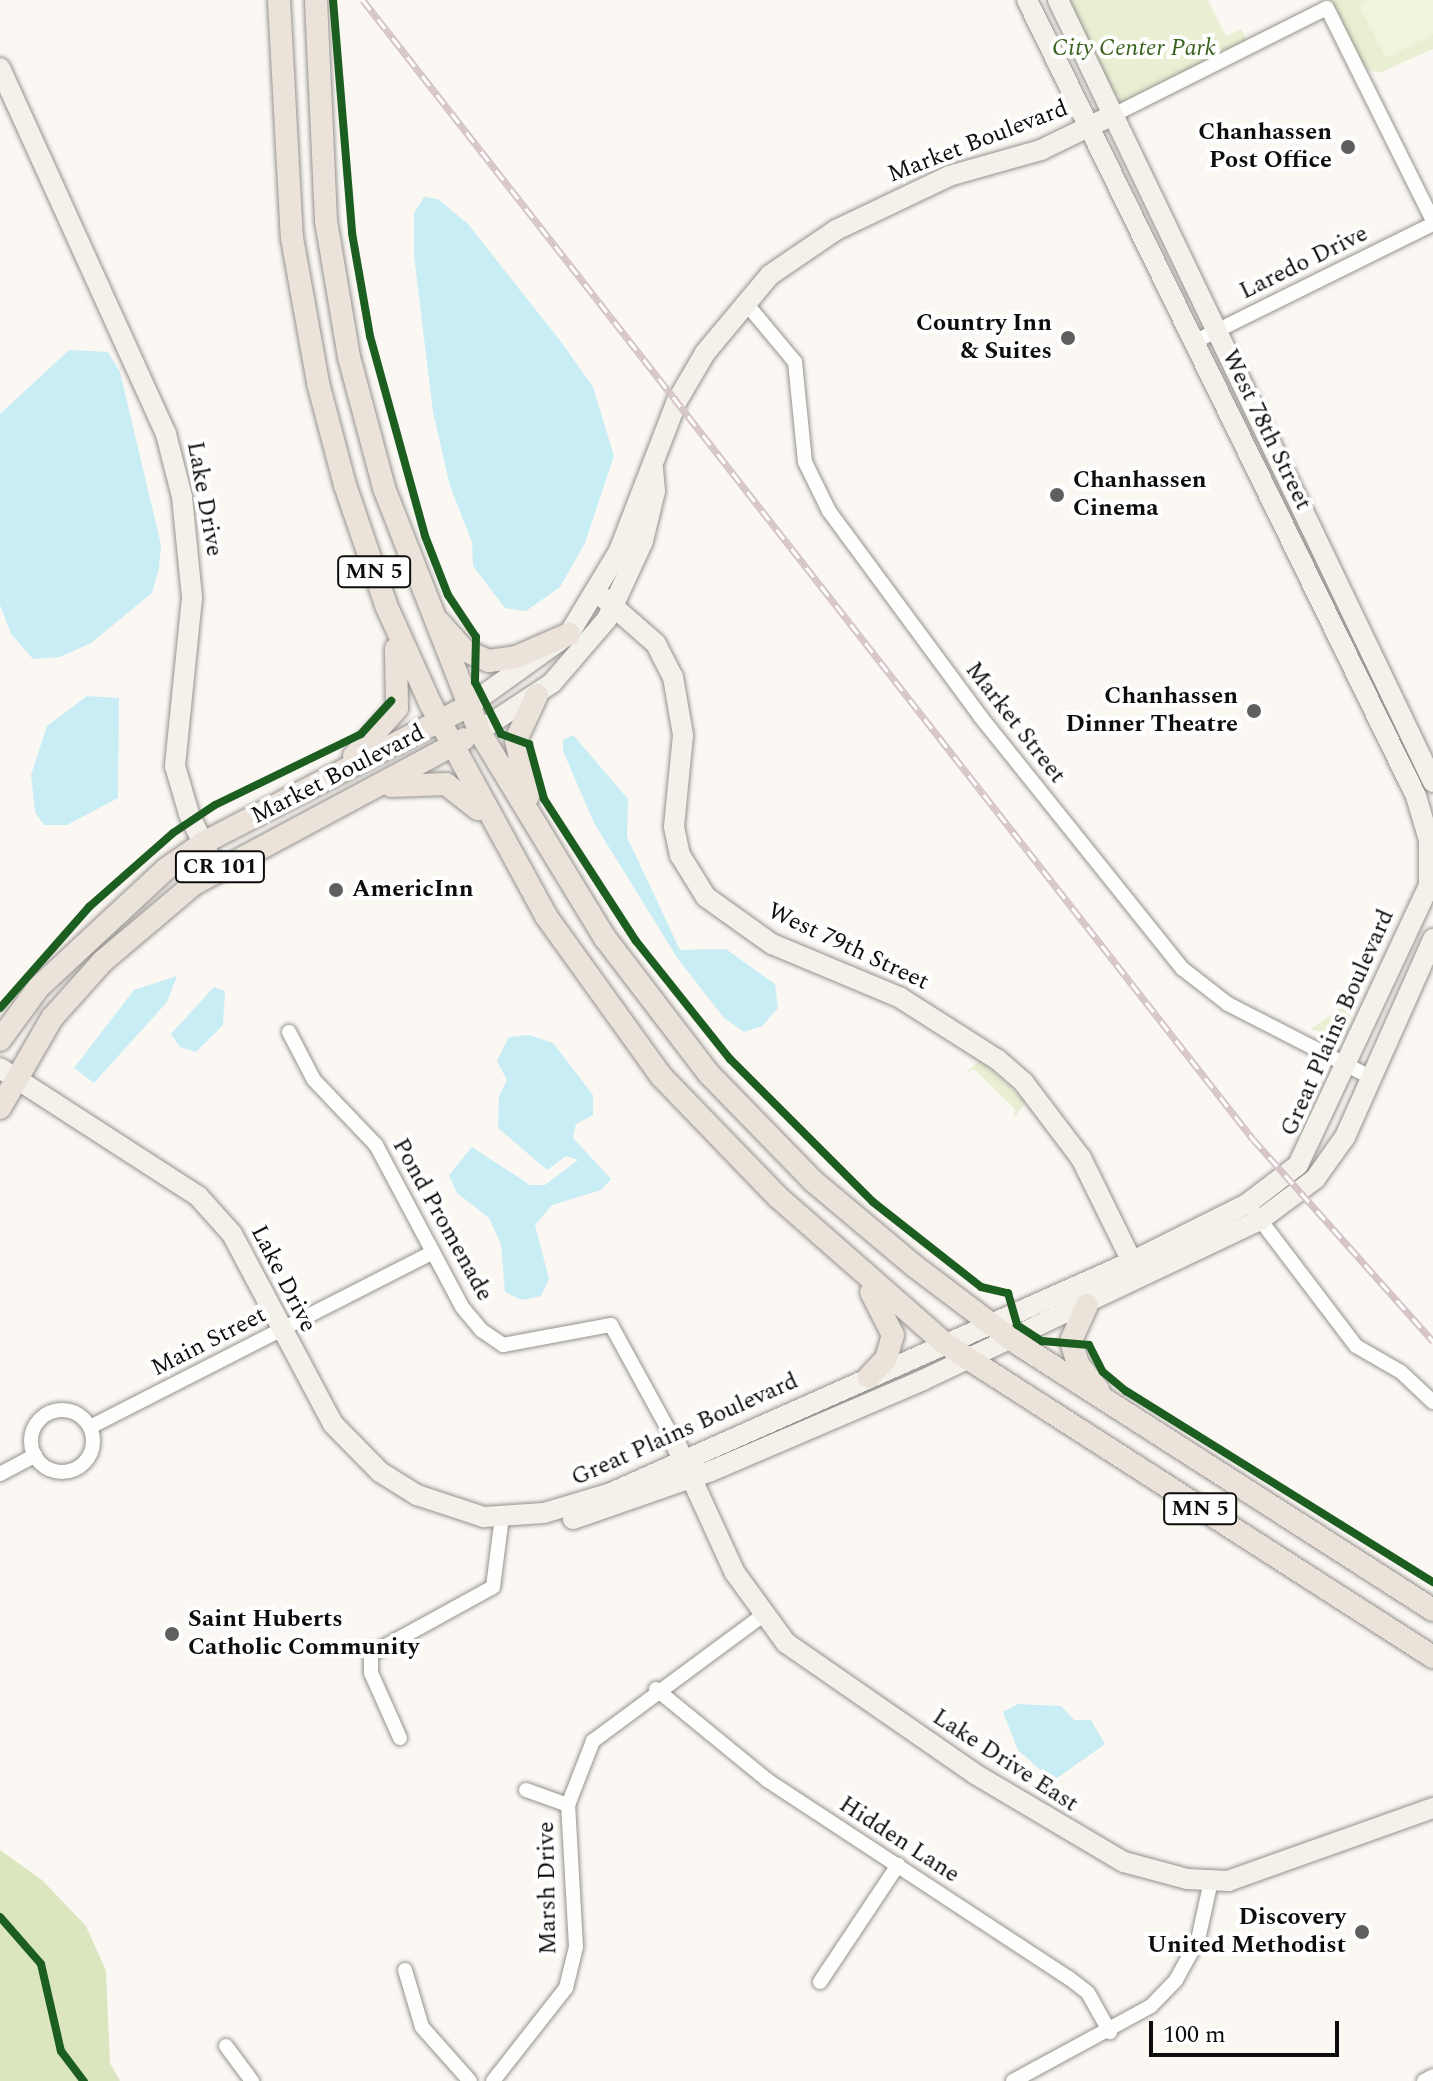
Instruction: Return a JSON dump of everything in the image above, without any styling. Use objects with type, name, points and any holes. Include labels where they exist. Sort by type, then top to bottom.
[{"type":"main road","name":"MN 5","points":[[279,0],[283,134],[299,281],[334,443],[386,605],[451,746],[503,844],[546,916],[661,1076],[849,1262],[944,1343],[1433,1657]]},
{"type":"main road","name":"MN 5","points":[[316,9],[321,167],[339,302],[364,419],[418,585],[467,707],[559,866],[709,1074],[813,1181],[990,1325],[1125,1415],[1433,1610]]},
{"type":"main road","points":[[418,585],[445,629],[478,658],[516,657],[569,634]]},
{"type":"main road","points":[[324,781],[371,741],[397,708],[400,676],[386,605]]},
{"type":"main road","points":[[537,695],[516,740],[517,766],[559,866]]},
{"type":"main road","name":"Market Boulevard","points":[[0,1040],[39,987],[109,917],[203,843],[467,707]]},
{"type":"main road","name":"Market Boulevard","points":[[0,1108],[9,1071],[103,961],[216,870],[479,731]]},
{"type":"main road","points":[[355,796],[417,780],[446,784],[471,802],[503,844]]},
{"type":"main road","points":[[849,1262],[891,1326],[890,1350],[869,1377]]},
{"type":"main road","points":[[1087,1305],[1073,1327],[1072,1348],[1085,1375],[1125,1415]]},
{"type":"street","name":"West 78th Street","points":[[1027,0],[1416,796],[1429,840],[1431,886]]},
{"type":"street","name":"West 78th Street","points":[[1058,0],[1433,782]]},
{"type":"street","name":"Market Boulevard","points":[[479,731],[537,695],[606,599],[643,541],[655,491],[653,467],[677,401],[745,302],[770,275],[836,230],[949,176],[1041,150],[1327,8],[1433,222]]},
{"type":"street","name":"Lake Drive","points":[[0,68],[166,434],[182,497],[192,598],[175,766],[216,870]]},
{"type":"street","name":"Laredo Drive","points":[[1194,342],[1433,222]]},
{"type":"street","name":"Market Street","points":[[745,302],[795,362],[805,462],[829,511],[980,716],[1183,969],[1228,1004],[1372,1078]]},
{"type":"street","name":"Market Boulevard","points":[[467,707],[569,634],[606,599]]},
{"type":"street","name":"West 79th Street","points":[[606,599],[656,644],[673,677],[683,735],[674,827],[680,855],[706,897],[772,944],[899,997],[998,1060],[1057,1123],[1137,1270]]},
{"type":"street","name":"Great Plains Boulevard","points":[[502,1517],[561,1521],[967,1360],[1087,1305],[1137,1270],[1247,1204],[1307,1155],[1431,886]]},
{"type":"street","name":"Great Plains Boulevard","points":[[685,1471],[869,1377],[944,1343],[1260,1220],[1326,1165],[1372,1078],[1432,942]]},
{"type":"street","name":"Pond Promenade","points":[[289,1032],[314,1080],[376,1145],[462,1307],[503,1345],[611,1325],[674,1440]]},
{"type":"street","name":"Lake Drive","points":[[9,1071],[198,1196],[232,1234],[333,1424],[380,1472],[450,1508],[502,1517]]},
{"type":"street","points":[[1247,1204],[1356,1346],[1401,1372],[1433,1402]]},
{"type":"street","name":"Main Street","points":[[90,1427],[433,1252]]},
{"type":"street","points":[[51,1412],[78,1414],[90,1427],[91,1453],[77,1469],[57,1472],[35,1455],[33,1429],[51,1412]]},
{"type":"street","name":"Lake Drive East","points":[[674,1440],[685,1471],[763,1615],[786,1643],[845,1687],[1078,1839],[1130,1865],[1211,1881],[1291,1862],[1354,1832],[1433,1808]]},
{"type":"street","points":[[0,1474],[35,1455]]},
{"type":"street","points":[[400,1738],[371,1673],[371,1654],[493,1587],[502,1517]]},
{"type":"street","name":"Marsh Drive","points":[[493,2081],[566,1988],[576,1947],[568,1805],[593,1741],[656,1689],[763,1615]]},
{"type":"street","name":"Hidden Lane","points":[[656,1689],[767,1780],[1069,1978],[1088,1993],[1110,2032]]},
{"type":"street","points":[[526,1790],[568,1805]]},
{"type":"street","points":[[820,1982],[898,1865]]},
{"type":"street","points":[[1013,2081],[1110,2032],[1151,2006],[1176,1980],[1198,1940],[1211,1881]]},
{"type":"street","points":[[405,1970],[422,2027],[470,2081]]},
{"type":"street","points":[[226,2046],[252,2081]]},
{"type":"street","points":[[1424,2081],[1433,2076]]},
{"type":"green space","name":"City Center Park","points":[[1056,0],[1208,0],[1226,36],[1241,29],[1251,47],[1111,116]]},
{"type":"green space","points":[[1323,0],[1433,0],[1433,49],[1379,73],[1357,66]]},
{"type":"green space","points":[[1368,0],[1433,0],[1433,34],[1386,58],[1359,5]]},
{"type":"green space","points":[[1351,1001],[1348,1032],[1332,1037],[1311,1029]]},
{"type":"green space","points":[[981,1060],[1025,1102],[1014,1119],[1015,1109],[974,1069],[964,1074]]},
{"type":"green space","points":[[0,1850],[42,1880],[86,1926],[106,1971],[110,2063],[120,2081],[0,2081]]},
{"type":"water","points":[[424,197],[438,199],[468,224],[562,343],[593,387],[614,456],[585,543],[560,587],[526,611],[505,608],[473,566],[472,542],[450,486],[433,412],[414,255],[414,213]]},
{"type":"water","points":[[69,350],[108,352],[120,372],[161,545],[159,568],[152,593],[91,643],[60,657],[33,659],[11,634],[0,605],[0,414]]},
{"type":"water","points":[[87,696],[119,698],[118,798],[67,825],[44,825],[35,812],[31,775],[47,726]]},
{"type":"water","points":[[573,735],[628,799],[627,837],[680,950],[726,949],[775,984],[778,1008],[762,1026],[744,1032],[724,1018],[678,959],[594,823],[563,751],[563,740]]},
{"type":"water","points":[[177,976],[167,1002],[94,1083],[74,1068],[134,990]]},
{"type":"water","points":[[214,987],[225,991],[223,1025],[196,1052],[180,1047],[171,1034]]},
{"type":"water","points":[[529,1035],[553,1043],[593,1095],[593,1115],[576,1124],[573,1138],[611,1179],[601,1190],[552,1205],[535,1225],[549,1279],[541,1296],[522,1300],[505,1292],[501,1244],[489,1218],[457,1193],[449,1175],[472,1147],[530,1185],[545,1185],[578,1160],[566,1156],[547,1170],[498,1128],[499,1096],[507,1080],[497,1061],[509,1037]]},
{"type":"water","points":[[1018,1704],[1061,1706],[1074,1720],[1091,1720],[1105,1744],[1053,1781],[1018,1750],[1003,1712]]},
{"type":"railway","points":[[363,0],[1253,1139],[1433,1341]]},
{"type":"cycle path","points":[[333,0],[352,233],[370,336],[425,536],[448,595],[476,637],[475,682],[501,734],[529,744],[544,799],[636,941],[730,1059],[873,1202],[981,1287],[1008,1293],[1017,1325],[1042,1341],[1089,1345],[1103,1372],[1126,1391],[1433,1582]]},
{"type":"cycle path","points":[[0,1008],[89,907],[173,833],[215,805],[361,734],[391,701]]},
{"type":"cycle path","points":[[0,1917],[41,1964],[61,2051],[84,2081]]},
{"type":"place","name":"Chanhassen Post Office","points":[[1348,147]]},
{"type":"place","name":"Country Inn & Suites","points":[[1068,338]]},
{"type":"place","name":"Chanhassen Cinema","points":[[1057,495]]},
{"type":"place","name":"Chanhassen Dinner Theatre","points":[[1254,711]]},
{"type":"place","name":"AmericInn","points":[[336,890]]},
{"type":"place","name":"Saint Huberts Catholic Community","points":[[172,1634]]},
{"type":"place","name":"Discovery United Methodist","points":[[1362,1932]]}]
